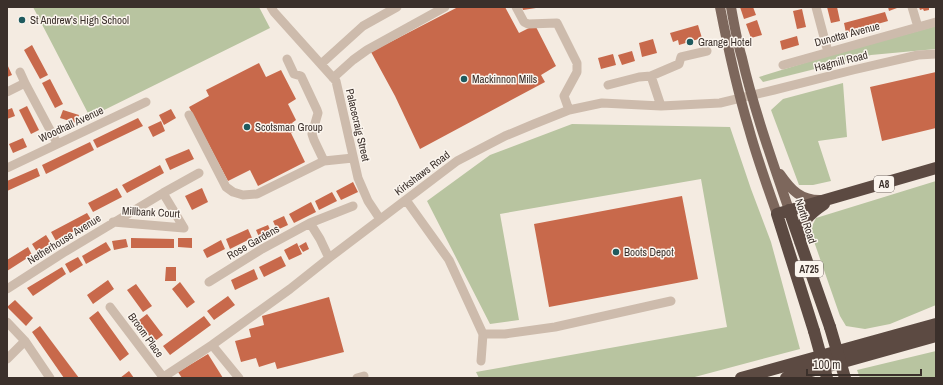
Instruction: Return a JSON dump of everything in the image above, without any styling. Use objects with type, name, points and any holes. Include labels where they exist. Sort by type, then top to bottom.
[{"type":"highway","name":"A8","points":[[777,214],[936,168]]},
{"type":"highway","points":[[800,243],[802,227],[807,218],[814,211],[832,199]]},
{"type":"highway","name":"North Road","points":[[789,210],[830,327],[845,378]]},
{"type":"highway","name":"A725","points":[[777,214],[814,331],[827,378]]},
{"type":"highway","points":[[850,349],[936,317]]},
{"type":"highway","points":[[741,378],[936,324]]},
{"type":"highway","points":[[786,378],[936,336]]},
{"type":"main road","name":"A725","points":[[720,7],[727,47],[740,98],[777,214]]},
{"type":"main road","name":"A725","points":[[731,7],[742,59],[752,95]]},
{"type":"main road","name":"North Road","points":[[752,95],[789,210]]},
{"type":"main road","name":"A725","points":[[772,160],[786,183],[798,194],[813,200],[832,199]]},
{"type":"street","name":"Palacecraig Street","points":[[271,7],[336,81],[358,178],[368,201],[380,219]]},
{"type":"street","points":[[321,64],[363,26],[397,7]]},
{"type":"street","points":[[333,78],[352,60],[367,50],[445,7]]},
{"type":"street","points":[[516,7],[524,22],[528,24],[557,22],[577,63],[577,72],[564,96],[569,110]]},
{"type":"street","points":[[816,7],[828,52]]},
{"type":"street","points":[[912,7],[918,27]]},
{"type":"street","name":"Dunottar Avenue","points":[[783,65],[936,22]]},
{"type":"street","points":[[608,85],[639,77],[651,76],[679,64],[681,57],[707,51]]},
{"type":"street","name":"Hagmill Road","points":[[740,98],[918,55],[936,54]]},
{"type":"street","points":[[287,59],[294,74],[301,76],[317,110],[318,113],[312,134],[324,161]]},
{"type":"street","points":[[20,72],[24,83],[57,143]]},
{"type":"street","points":[[651,76],[661,106]]},
{"type":"street","points":[[7,92],[24,83]]},
{"type":"street","name":"Kirkshaws Road","points":[[162,378],[212,345],[290,289],[457,161],[505,136],[569,110],[602,103],[661,106],[720,103],[740,98]]},
{"type":"street","name":"Woodhall Avenue","points":[[7,168],[146,102]]},
{"type":"street","points":[[189,115],[226,187],[233,192],[243,195],[257,194],[324,161],[353,158]]},
{"type":"street","name":"Millbank Court","points":[[113,222],[199,173]]},
{"type":"street","name":"Millbank Court","points":[[113,222],[184,228],[164,193]]},
{"type":"street","points":[[406,200],[449,260],[483,334],[481,361]]},
{"type":"street","name":"Rose Gardens","points":[[209,282],[262,249],[310,223],[353,206]]},
{"type":"street","name":"Netherhouse Avenue","points":[[7,289],[113,222]]},
{"type":"street","points":[[310,223],[329,258]]},
{"type":"street","points":[[483,334],[505,334],[556,327],[671,301]]},
{"type":"street","name":"Broom Place","points":[[110,307],[162,378]]},
{"type":"street","points":[[7,322],[25,341],[50,378]]},
{"type":"street","points":[[7,359],[25,341]]},
{"type":"street","points":[[212,345],[238,378]]},
{"type":"green space","points":[[33,7],[259,7],[270,28],[90,117]]},
{"type":"green space","points":[[936,26],[936,49],[871,55],[763,82],[759,77],[827,56]]},
{"type":"green space","points":[[843,83],[847,137],[818,141],[831,181],[813,185],[799,185],[771,110],[783,99]]},
{"type":"green space","points":[[572,124],[730,127],[771,242],[800,349],[691,378],[479,378],[476,372],[727,327],[701,179],[500,214],[519,320],[490,324],[427,201],[490,155]]},
{"type":"green space","points":[[936,181],[936,305],[890,324],[865,329],[846,326],[840,316],[810,230],[816,218]]},
{"type":"green space","points":[[936,351],[936,378],[860,378],[857,370]]},
{"type":"building","name":"Mackinnon Mills","points":[[458,7],[505,7],[519,33],[535,25],[556,66],[541,75],[545,82],[420,149],[395,96],[371,52]]},
{"type":"building","points":[[522,7],[536,7],[536,8],[523,10]]},
{"type":"building","points":[[740,7],[753,7],[756,15],[744,19]]},
{"type":"building","points":[[827,7],[837,7],[840,21],[831,23]]},
{"type":"building","points":[[888,7],[896,7],[897,8],[889,11]]},
{"type":"building","points":[[919,7],[929,7],[929,10],[920,10]]},
{"type":"building","points":[[802,9],[806,27],[797,29],[793,11]]},
{"type":"building","points":[[885,12],[888,21],[846,33],[844,23]]},
{"type":"building","points":[[757,20],[762,35],[751,38],[746,24]]},
{"type":"building","points":[[698,25],[702,38],[679,45],[678,40],[673,42],[670,33]]},
{"type":"building","points":[[797,36],[799,45],[782,50],[780,41]]},
{"type":"building","points":[[653,39],[657,53],[642,57],[639,43]]},
{"type":"building","points":[[32,45],[48,75],[40,79],[24,50]]},
{"type":"building","points":[[632,51],[635,61],[622,65],[618,55]]},
{"type":"building","points":[[613,54],[616,65],[601,69],[598,58]]},
{"type":"building","name":"Scotsman Group","points":[[259,63],[266,77],[281,70],[296,99],[288,104],[296,120],[292,123],[296,131],[291,133],[305,162],[258,186],[250,170],[228,181],[189,107],[209,96],[206,90]]},
{"type":"building","points":[[7,64],[12,75],[7,77]]},
{"type":"building","points":[[936,72],[936,128],[882,141],[870,87]]},
{"type":"building","points":[[50,79],[63,104],[55,108],[42,83]]},
{"type":"building","points":[[27,106],[39,130],[31,134],[19,110]]},
{"type":"building","points":[[12,108],[15,116],[7,119],[7,110]]},
{"type":"building","points":[[171,109],[176,118],[164,125],[159,115]]},
{"type":"building","points":[[63,110],[79,115],[76,123],[60,118]]},
{"type":"building","points":[[138,118],[143,126],[97,148],[93,140]]},
{"type":"building","points":[[161,121],[165,131],[153,137],[148,127]]},
{"type":"building","points":[[23,138],[27,147],[13,153],[9,144]]},
{"type":"building","points":[[90,142],[94,150],[46,174],[42,165]]},
{"type":"building","points":[[189,149],[194,159],[170,170],[165,159]]},
{"type":"building","points":[[160,165],[164,173],[127,193],[122,185]]},
{"type":"building","points":[[37,168],[40,176],[7,191],[7,181]]},
{"type":"building","points":[[353,182],[358,192],[341,200],[336,191]]},
{"type":"building","points":[[117,188],[122,197],[93,212],[88,203]]},
{"type":"building","points":[[202,188],[208,202],[192,210],[185,196]]},
{"type":"building","points":[[332,192],[337,201],[319,210],[315,201]]},
{"type":"building","name":"Boots Depot","points":[[682,196],[698,279],[549,307],[534,224]]},
{"type":"building","points":[[311,202],[316,212],[294,223],[289,214]]},
{"type":"building","points":[[87,213],[92,221],[56,241],[51,232]]},
{"type":"building","points":[[284,216],[288,225],[277,230],[273,221]]},
{"type":"building","points":[[268,225],[272,234],[260,239],[256,230]]},
{"type":"building","points":[[248,229],[252,238],[230,249],[226,239]]},
{"type":"building","points":[[46,235],[51,243],[37,252],[32,244]]},
{"type":"building","points":[[131,238],[174,239],[174,248],[131,248]]},
{"type":"building","points":[[178,238],[192,238],[192,248],[178,247]]},
{"type":"building","points":[[126,239],[128,247],[114,250],[112,241]]},
{"type":"building","points":[[221,240],[225,249],[207,258],[203,250]]},
{"type":"building","points":[[106,242],[111,250],[86,264],[82,256]]},
{"type":"building","points":[[306,242],[309,249],[303,252],[299,246]]},
{"type":"building","points":[[297,243],[302,254],[289,260],[284,250]]},
{"type":"building","points":[[28,247],[32,255],[7,271],[7,260]]},
{"type":"building","points":[[281,256],[286,266],[264,277],[259,267]]},
{"type":"building","points":[[78,257],[83,265],[70,273],[65,264]]},
{"type":"building","points":[[62,267],[66,274],[33,296],[27,288]]},
{"type":"building","points":[[166,267],[176,267],[176,281],[165,281]]},
{"type":"building","points":[[254,269],[258,279],[235,290],[231,280]]},
{"type":"building","points":[[108,280],[114,289],[93,304],[87,295]]},
{"type":"building","points":[[180,282],[195,302],[187,308],[172,289]]},
{"type":"building","points":[[136,284],[152,306],[143,312],[127,290]]},
{"type":"building","points":[[228,296],[235,305],[214,320],[207,311]]},
{"type":"building","points":[[329,297],[344,352],[277,369],[275,362],[259,367],[256,358],[241,362],[235,341],[251,337],[249,329],[264,325],[262,316]]},
{"type":"building","points":[[15,300],[33,318],[26,326],[7,307]]},
{"type":"building","points":[[98,311],[129,354],[120,361],[89,318]]},
{"type":"building","points":[[147,314],[163,335],[154,342],[138,321]]},
{"type":"building","points":[[204,316],[211,325],[170,355],[163,346]]},
{"type":"building","points":[[40,326],[79,378],[64,378],[32,332]]},
{"type":"building","points":[[208,354],[223,378],[182,378],[178,372]]},
{"type":"building","points":[[129,371],[134,378],[120,378]]},
{"type":"place","name":"St Andrew's High School","points":[[22,20]]},
{"type":"place","name":"Grange Hotel","points":[[690,42]]},
{"type":"place","name":"Mackinnon Mills","points":[[464,79]]},
{"type":"place","name":"Scotsman Group","points":[[247,127]]},
{"type":"place","name":"Boots Depot","points":[[616,252]]}]
